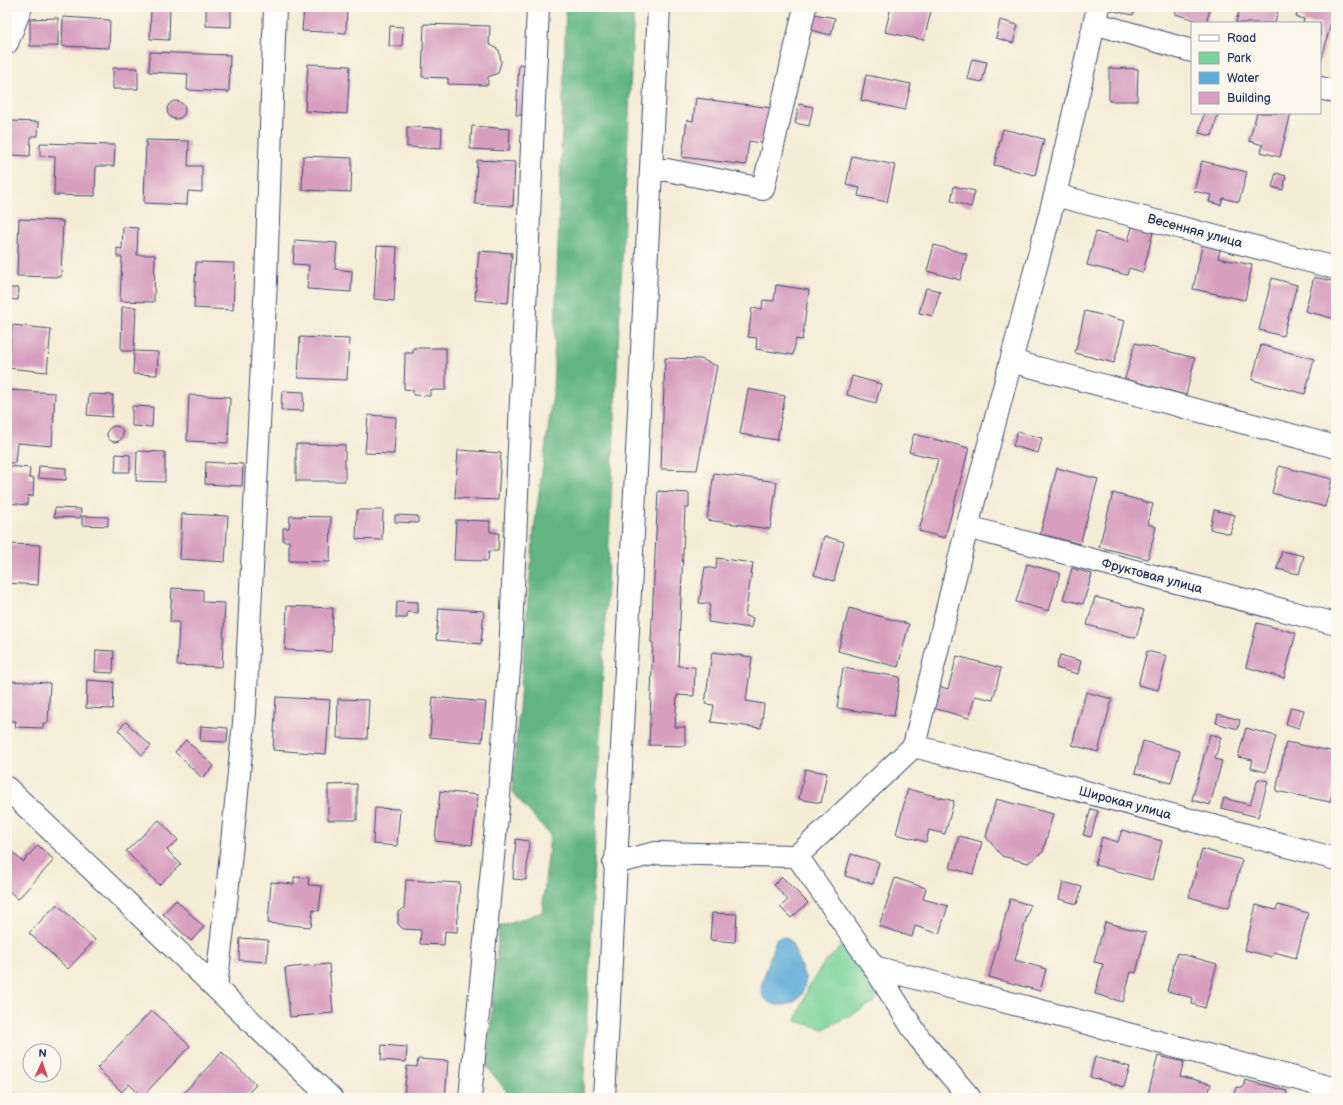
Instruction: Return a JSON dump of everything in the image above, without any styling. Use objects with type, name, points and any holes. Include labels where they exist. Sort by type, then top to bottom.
[{"type":"street","points":[[7,43],[21,7]]},
{"type":"street","points":[[216,987],[245,712],[266,280],[275,7]]},
{"type":"street","points":[[470,1098],[499,803],[510,656],[538,7]]},
{"type":"street","points":[[604,1098],[614,863],[652,170],[659,7]]},
{"type":"street","points":[[652,170],[667,170],[763,189],[805,7]]},
{"type":"street","points":[[614,863],[656,853],[796,856],[914,746],[967,527],[1055,195],[1096,15],[1191,51]]},
{"type":"street","points":[[1321,88],[1336,92]]},
{"type":"street","name":"Весенняя улица","points":[[1055,195],[1336,268]]},
{"type":"street","points":[[1011,361],[1336,447]]},
{"type":"street","name":"Фруктовая улица","points":[[967,527],[1336,624]]},
{"type":"street","name":"Широкая улица","points":[[914,746],[1336,859]]},
{"type":"street","points":[[7,788],[331,1098]]},
{"type":"street","points":[[796,856],[874,967],[919,1038],[963,1096]]},
{"type":"street","points":[[874,967],[1336,1089]]},
{"type":"green space","points":[[566,7],[634,7],[583,1098],[512,1098],[487,1067],[499,927],[542,912],[550,835],[512,792],[534,529],[553,393]]},
{"type":"green space","points":[[842,946],[877,994],[875,1002],[824,1029],[796,1021],[808,988],[824,963]]},
{"type":"green space","points":[[7,1086],[20,1098],[7,1098]]},
{"type":"water","points":[[784,937],[791,941],[806,980],[802,994],[796,1001],[785,1005],[776,1005],[768,1002],[762,995],[761,986],[776,939]]},
{"type":"building","points":[[151,7],[170,8],[169,40],[150,39]]},
{"type":"building","points":[[206,7],[231,7],[231,27],[206,26]]},
{"type":"building","points":[[304,7],[347,7],[346,33],[302,31]]},
{"type":"building","points":[[891,7],[932,7],[924,40],[885,32]]},
{"type":"building","points":[[1110,7],[1135,7],[1133,15],[1110,10]]},
{"type":"building","points":[[1177,7],[1211,7],[1206,22],[1175,14]]},
{"type":"building","points":[[1240,7],[1279,7],[1275,22],[1236,22]]},
{"type":"building","points":[[1299,7],[1320,7],[1334,11],[1321,62],[1321,22],[1303,22],[1304,19],[1296,17]]},
{"type":"building","points":[[814,14],[835,18],[831,35],[811,30]]},
{"type":"building","points":[[63,17],[110,20],[109,48],[62,46]]},
{"type":"building","points":[[58,18],[58,46],[30,46],[30,19]]},
{"type":"building","points":[[1000,20],[1018,25],[1013,43],[996,38]]},
{"type":"building","points":[[424,24],[490,26],[489,44],[499,50],[501,62],[498,73],[488,77],[488,85],[448,84],[448,78],[422,77]]},
{"type":"building","points":[[390,26],[403,27],[402,46],[389,46]]},
{"type":"building","points":[[150,52],[230,55],[229,92],[187,90],[188,74],[149,72]]},
{"type":"building","points":[[972,59],[987,62],[982,82],[967,79]]},
{"type":"building","points":[[308,64],[350,66],[347,114],[305,111]]},
{"type":"building","points":[[519,64],[526,65],[524,115],[516,115]]},
{"type":"building","points":[[113,68],[138,68],[138,89],[113,89]]},
{"type":"building","points":[[1109,68],[1138,69],[1137,101],[1109,101]]},
{"type":"building","points":[[866,75],[911,84],[905,110],[861,100]]},
{"type":"building","points":[[696,98],[772,108],[767,144],[749,141],[746,165],[682,157],[687,120],[693,121]]},
{"type":"building","points":[[176,101],[182,104],[185,110],[182,116],[176,119],[170,116],[167,110],[170,104]]},
{"type":"building","points":[[799,104],[813,107],[809,126],[795,123]]},
{"type":"building","points":[[1204,114],[1218,114],[1212,136],[1199,133]]},
{"type":"building","points":[[1257,114],[1291,114],[1280,157],[1261,152],[1263,145],[1249,141]]},
{"type":"building","points":[[12,121],[39,122],[38,136],[31,136],[30,156],[10,155]]},
{"type":"building","points":[[472,126],[510,129],[509,151],[470,149]]},
{"type":"building","points":[[407,127],[442,128],[441,149],[407,147]]},
{"type":"building","points":[[1003,129],[1044,139],[1035,175],[994,165]]},
{"type":"building","points":[[146,140],[189,141],[188,166],[202,166],[202,192],[188,191],[187,205],[144,203]]},
{"type":"building","points":[[40,143],[115,145],[114,166],[96,166],[95,196],[54,195],[55,157],[40,156]]},
{"type":"building","points":[[303,156],[352,158],[351,192],[302,190]]},
{"type":"building","points":[[852,156],[895,165],[887,202],[858,196],[860,188],[846,185]]},
{"type":"building","points":[[477,160],[515,162],[513,206],[475,204]]},
{"type":"building","points":[[1202,161],[1247,172],[1239,202],[1223,198],[1221,205],[1209,202],[1211,195],[1194,191]]},
{"type":"building","points":[[1276,173],[1286,176],[1283,190],[1272,187]]},
{"type":"building","points":[[954,186],[975,191],[971,207],[951,201]]},
{"type":"building","points":[[19,219],[63,221],[61,277],[17,276]]},
{"type":"building","points":[[1133,224],[1154,229],[1143,272],[1129,268],[1127,275],[1087,265],[1096,232],[1128,241]]},
{"type":"building","points":[[123,227],[138,228],[137,255],[155,255],[154,302],[120,301],[122,257],[117,257],[117,248],[122,249]]},
{"type":"building","points":[[295,240],[337,243],[335,269],[352,271],[351,292],[307,289],[309,265],[293,264]]},
{"type":"building","points":[[1203,242],[1221,246],[1218,258],[1252,265],[1245,300],[1193,289]]},
{"type":"building","points":[[934,245],[967,254],[960,280],[927,271]]},
{"type":"building","points":[[377,246],[397,247],[394,301],[374,299]]},
{"type":"building","points":[[479,251],[512,253],[508,303],[475,300]]},
{"type":"building","points":[[196,262],[235,263],[233,310],[194,308]]},
{"type":"building","points":[[1314,277],[1336,282],[1336,319],[1305,311]]},
{"type":"building","points":[[1272,278],[1297,285],[1283,336],[1259,330]]},
{"type":"building","points":[[776,285],[809,290],[802,340],[796,339],[793,355],[756,349],[757,338],[748,337],[752,308],[762,309],[763,300],[774,301]]},
{"type":"building","points":[[7,288],[19,288],[18,300],[7,299]]},
{"type":"building","points":[[926,288],[940,291],[933,316],[919,313]]},
{"type":"building","points":[[122,307],[136,307],[134,351],[121,351]]},
{"type":"building","points":[[1085,311],[1125,321],[1114,363],[1075,353]]},
{"type":"building","points":[[12,325],[51,329],[47,372],[8,368]]},
{"type":"building","points":[[300,337],[349,339],[347,380],[298,378]]},
{"type":"building","points":[[1135,343],[1195,358],[1186,395],[1125,379]]},
{"type":"building","points":[[1261,345],[1314,359],[1305,394],[1252,380]]},
{"type":"building","points":[[413,348],[446,348],[446,390],[430,390],[430,396],[413,395],[413,390],[404,389],[405,353],[413,353]]},
{"type":"building","points":[[134,351],[158,352],[157,375],[133,374]]},
{"type":"building","points":[[665,358],[701,359],[717,366],[697,470],[661,469]]},
{"type":"building","points":[[852,376],[881,384],[876,403],[847,395]]},
{"type":"building","points":[[748,389],[785,396],[777,440],[740,434]]},
{"type":"building","points":[[9,390],[55,393],[52,446],[17,443],[15,463],[7,463]]},
{"type":"building","points":[[282,391],[304,392],[303,411],[281,410]]},
{"type":"building","points":[[89,394],[113,395],[112,417],[87,415]]},
{"type":"building","points":[[189,395],[230,397],[228,443],[187,441]]},
{"type":"building","points":[[132,406],[153,407],[152,427],[132,426]]},
{"type":"building","points":[[368,415],[396,417],[394,454],[365,453]]},
{"type":"building","points":[[115,426],[122,431],[123,434],[118,441],[115,442],[108,437],[107,434],[112,427]]},
{"type":"building","points":[[1017,432],[1042,438],[1038,453],[1013,446]]},
{"type":"building","points":[[914,434],[969,448],[945,538],[919,531],[938,459],[909,452]]},
{"type":"building","points":[[296,444],[345,445],[345,481],[296,481]]},
{"type":"building","points":[[458,450],[501,453],[498,500],[455,498]]},
{"type":"building","points":[[137,451],[165,452],[165,482],[136,481]]},
{"type":"building","points":[[116,454],[130,455],[130,472],[115,472]]},
{"type":"building","points":[[206,462],[243,464],[242,486],[205,484]]},
{"type":"building","points":[[7,466],[30,468],[29,478],[34,478],[33,496],[28,496],[27,505],[7,503]]},
{"type":"building","points":[[39,466],[66,468],[66,480],[38,478]]},
{"type":"building","points":[[1279,466],[1332,479],[1325,507],[1272,493]]},
{"type":"building","points":[[1057,468],[1098,479],[1080,544],[1040,534]]},
{"type":"building","points":[[714,473],[777,482],[770,529],[707,520]]},
{"type":"building","points":[[658,491],[689,493],[689,508],[685,508],[678,666],[695,667],[694,696],[677,695],[675,727],[685,727],[685,746],[649,745],[653,643],[651,642]]},
{"type":"building","points":[[1113,493],[1153,504],[1148,524],[1156,527],[1148,559],[1099,547]]},
{"type":"building","points":[[55,508],[81,509],[80,518],[54,517]]},
{"type":"building","points":[[357,510],[383,510],[382,540],[356,539]]},
{"type":"building","points":[[1214,510],[1235,515],[1230,534],[1210,529]]},
{"type":"building","points":[[182,514],[228,516],[225,562],[180,559]]},
{"type":"building","points":[[395,515],[418,516],[418,523],[395,522]]},
{"type":"building","points":[[82,516],[108,517],[108,526],[82,525]]},
{"type":"building","points":[[290,516],[331,517],[330,562],[289,561],[289,541],[283,541],[283,528],[289,528]]},
{"type":"building","points":[[456,520],[490,521],[490,532],[499,533],[498,551],[489,551],[488,561],[454,560]]},
{"type":"building","points":[[824,536],[844,542],[834,581],[814,575]]},
{"type":"building","points":[[7,544],[40,545],[38,585],[7,583]]},
{"type":"building","points":[[1282,551],[1304,556],[1299,574],[1277,569]]},
{"type":"building","points":[[717,558],[753,563],[745,616],[753,618],[751,628],[708,622],[710,604],[699,603],[705,567],[716,569]]},
{"type":"building","points":[[1027,564],[1060,573],[1049,611],[1016,602]]},
{"type":"building","points":[[1072,568],[1092,574],[1083,604],[1063,599]]},
{"type":"building","points":[[172,588],[203,590],[203,602],[225,603],[222,667],[177,665],[179,622],[170,622]]},
{"type":"building","points":[[1095,597],[1144,610],[1136,638],[1087,625]]},
{"type":"building","points":[[397,601],[418,602],[418,613],[407,612],[407,618],[396,618]]},
{"type":"building","points":[[287,606],[333,608],[331,652],[285,650]]},
{"type":"building","points":[[439,608],[484,611],[481,644],[436,640]]},
{"type":"building","points":[[849,608],[909,624],[898,667],[838,651]]},
{"type":"building","points":[[1257,623],[1296,633],[1284,678],[1246,667]]},
{"type":"building","points":[[96,650],[114,651],[113,673],[95,672]]},
{"type":"building","points":[[1147,651],[1167,656],[1158,690],[1138,685]]},
{"type":"building","points":[[712,652],[752,657],[746,701],[764,704],[761,728],[711,722],[714,705],[705,704]]},
{"type":"building","points":[[1060,655],[1081,661],[1078,674],[1056,668]]},
{"type":"building","points":[[957,656],[1001,668],[993,700],[975,696],[969,718],[933,708],[938,686],[948,689]]},
{"type":"building","points":[[843,668],[900,677],[894,716],[837,708]]},
{"type":"building","points":[[87,680],[114,682],[113,709],[86,708]]},
{"type":"building","points":[[7,681],[50,683],[48,723],[43,723],[43,728],[15,727],[16,721],[7,721]]},
{"type":"building","points":[[1086,692],[1112,699],[1098,752],[1072,745]]},
{"type":"building","points":[[276,697],[330,700],[326,754],[273,750]]},
{"type":"building","points":[[433,697],[486,702],[482,742],[430,737]]},
{"type":"building","points":[[338,699],[369,700],[367,739],[337,738]]},
{"type":"building","points":[[1291,707],[1304,710],[1299,728],[1286,724]]},
{"type":"building","points":[[1218,714],[1240,720],[1238,729],[1216,723]]},
{"type":"building","points":[[126,722],[151,746],[142,755],[118,730]]},
{"type":"building","points":[[201,726],[228,728],[227,742],[200,741]]},
{"type":"building","points":[[1246,728],[1276,736],[1266,772],[1251,768],[1253,760],[1238,757]]},
{"type":"building","points":[[1210,734],[1221,737],[1215,759],[1222,761],[1210,805],[1192,800]]},
{"type":"building","points":[[186,740],[214,766],[202,778],[175,752]]},
{"type":"building","points":[[1143,741],[1180,751],[1171,783],[1135,773]]},
{"type":"building","points":[[1286,742],[1336,752],[1336,773],[1330,802],[1276,791]]},
{"type":"building","points":[[805,769],[827,773],[821,803],[799,799]]},
{"type":"building","points":[[1258,779],[1268,781],[1258,817],[1221,808],[1224,798],[1250,805]]},
{"type":"building","points":[[357,784],[357,820],[328,820],[328,785]]},
{"type":"building","points":[[908,789],[954,801],[945,834],[929,830],[926,842],[896,834]]},
{"type":"building","points":[[440,791],[478,795],[472,845],[435,841]]},
{"type":"building","points":[[996,799],[1053,814],[1043,852],[1028,863],[1002,856],[986,837]]},
{"type":"building","points":[[375,808],[400,809],[397,846],[373,844]]},
{"type":"building","points":[[1091,809],[1098,811],[1091,837],[1083,835]]},
{"type":"building","points":[[159,820],[178,840],[167,850],[181,864],[159,885],[126,851]]},
{"type":"building","points":[[1122,830],[1162,841],[1152,880],[1095,865],[1102,837],[1118,842]]},
{"type":"building","points":[[959,836],[982,842],[973,874],[950,868]]},
{"type":"building","points":[[516,839],[529,841],[526,880],[513,879]]},
{"type":"building","points":[[38,845],[54,860],[18,899],[7,889],[7,847],[23,862]]},
{"type":"building","points":[[1202,849],[1242,860],[1229,908],[1189,897]]},
{"type":"building","points":[[851,854],[879,862],[873,884],[845,876]]},
{"type":"building","points":[[294,877],[309,878],[308,885],[322,886],[319,911],[313,910],[311,927],[268,923],[271,882],[294,884]]},
{"type":"building","points":[[782,877],[808,903],[791,918],[780,907],[788,900],[774,885]]},
{"type":"building","points":[[895,878],[926,888],[923,899],[948,906],[939,934],[915,926],[912,937],[879,926]]},
{"type":"building","points":[[406,880],[460,883],[457,932],[445,931],[444,945],[420,944],[421,930],[403,929],[398,924],[398,912],[404,908]]},
{"type":"building","points":[[1063,882],[1082,887],[1077,904],[1059,899]]},
{"type":"building","points":[[1010,899],[1030,905],[1015,960],[1046,969],[1040,991],[989,977]]},
{"type":"building","points":[[176,900],[204,927],[191,941],[163,914]]},
{"type":"building","points":[[57,904],[95,940],[68,969],[29,933]]},
{"type":"building","points":[[1256,905],[1276,910],[1278,905],[1308,913],[1296,958],[1274,952],[1272,957],[1245,950]]},
{"type":"building","points":[[712,913],[737,914],[735,942],[710,940]]},
{"type":"building","points":[[1336,917],[1336,928],[1333,927]]},
{"type":"building","points":[[1105,922],[1146,933],[1136,973],[1131,972],[1123,1002],[1095,994],[1103,964],[1094,962]]},
{"type":"building","points":[[240,938],[268,940],[267,962],[239,960]]},
{"type":"building","points":[[1177,953],[1217,964],[1205,1008],[1192,1004],[1193,998],[1167,991]]},
{"type":"building","points":[[329,964],[333,1013],[290,1017],[285,968]]},
{"type":"building","points":[[152,1010],[190,1046],[142,1097],[129,1084],[122,1092],[97,1068]]},
{"type":"building","points":[[382,1045],[407,1047],[406,1062],[381,1060]]},
{"type":"building","points":[[222,1052],[256,1085],[243,1098],[179,1098]]},
{"type":"building","points":[[1158,1056],[1184,1062],[1180,1076],[1211,1084],[1207,1098],[1147,1098]]},
{"type":"building","points":[[1095,1057],[1130,1067],[1124,1087],[1090,1077]]},
{"type":"building","points":[[418,1059],[448,1061],[445,1098],[404,1096],[407,1066],[417,1067]]},
{"type":"building","points":[[1245,1080],[1287,1091],[1285,1098],[1233,1098],[1236,1087],[1243,1088]]}]
